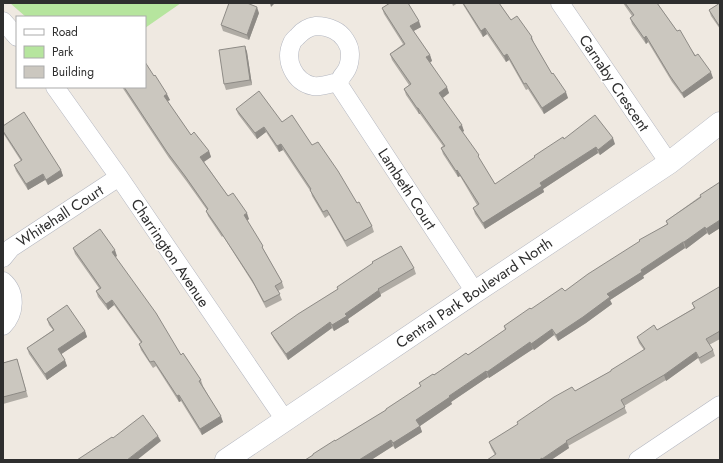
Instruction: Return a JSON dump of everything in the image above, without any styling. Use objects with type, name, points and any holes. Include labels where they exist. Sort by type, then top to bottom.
[{"type":"street","name":"Carnaby Crescent","points":[[560,3],[670,163]]},
{"type":"street","points":[[3,21],[16,36]]},
{"type":"street","name":"Lambeth Court","points":[[339,85],[474,292]]},
{"type":"street","name":"Charrington Avenue","points":[[55,88],[119,178],[284,420]]},
{"type":"street","name":"Central Park Boulevard North","points":[[226,460],[474,292],[670,163],[720,123]]},
{"type":"street","name":"Whitehall Court","points":[[3,258],[11,248],[119,178]]},
{"type":"street","points":[[3,281],[11,292],[13,304],[8,322],[3,326]]},
{"type":"street","points":[[638,460],[720,406]]},
{"type":"green space","points":[[10,3],[181,3],[146,27],[146,16],[25,16]]},
{"type":"building","points":[[229,3],[247,3],[257,7],[247,35],[221,25]]},
{"type":"building","points":[[390,3],[408,3],[419,21],[410,26],[430,55],[426,57],[447,87],[439,93],[462,125],[459,127],[479,155],[478,156],[495,184],[563,137],[564,139],[595,115],[613,138],[598,150],[596,147],[540,183],[542,186],[483,223],[473,208],[479,204],[441,148],[445,146],[404,89],[411,84],[390,54],[405,44],[382,8]]},
{"type":"building","points":[[463,3],[499,3],[511,20],[517,16],[532,37],[531,38],[552,74],[553,73],[566,92],[542,108],[526,83],[524,84],[507,54],[504,56],[485,28],[481,31]]},
{"type":"building","points":[[625,3],[657,3],[677,31],[680,30],[695,56],[698,54],[711,72],[682,93],[646,36],[644,38],[630,18],[634,15]]},
{"type":"building","points":[[720,3],[720,27],[709,10]]},
{"type":"building","points":[[245,46],[250,80],[224,84],[219,50]]},
{"type":"building","points":[[146,64],[167,94],[164,96],[191,135],[194,132],[209,151],[200,157],[228,196],[233,193],[247,213],[244,215],[263,246],[262,247],[282,282],[275,286],[280,294],[264,302],[252,280],[206,211],[208,209],[167,152],[125,88],[146,88]]},
{"type":"building","points":[[259,91],[282,122],[292,115],[312,145],[318,142],[338,171],[357,203],[359,202],[372,226],[345,241],[327,210],[323,212],[310,190],[311,189],[281,144],[277,146],[264,127],[255,133],[236,109]]},
{"type":"building","points":[[24,112],[61,170],[46,180],[43,174],[26,184],[14,165],[22,160],[3,131],[3,126]]},
{"type":"building","points":[[720,182],[720,220],[706,229],[705,227],[641,270],[642,272],[607,294],[610,297],[583,317],[556,335],[552,329],[531,344],[530,342],[487,372],[486,371],[416,420],[420,426],[393,443],[391,440],[359,460],[305,460],[335,440],[386,410],[421,386],[419,383],[433,374],[434,375],[466,353],[468,355],[506,329],[504,326],[530,308],[531,309],[562,288],[565,291],[588,274],[640,241],[639,240],[668,224],[666,221]]},
{"type":"building","points":[[100,229],[115,250],[112,252],[156,313],[181,355],[183,353],[201,380],[199,381],[221,416],[200,429],[179,395],[177,396],[154,361],[150,362],[139,344],[142,342],[112,300],[106,304],[96,291],[101,288],[73,248]]},
{"type":"building","points":[[401,246],[414,268],[378,289],[379,290],[345,314],[347,316],[332,325],[330,322],[286,354],[271,333],[338,289],[337,287],[373,263],[372,262]]},
{"type":"building","points":[[719,287],[720,331],[706,339],[713,350],[699,358],[696,352],[664,375],[621,400],[625,407],[566,441],[567,442],[542,459],[487,460],[496,454],[489,442],[518,424],[517,422],[554,397],[572,387],[575,391],[611,371],[645,349],[637,337],[654,325],[657,330],[695,308],[692,303]]},
{"type":"building","points":[[67,305],[85,331],[58,349],[65,360],[45,374],[27,348],[54,330],[47,319]]},
{"type":"building","points":[[17,359],[26,391],[3,397],[3,363]]},
{"type":"building","points":[[143,415],[158,436],[127,460],[77,460],[112,437],[113,438]]}]
